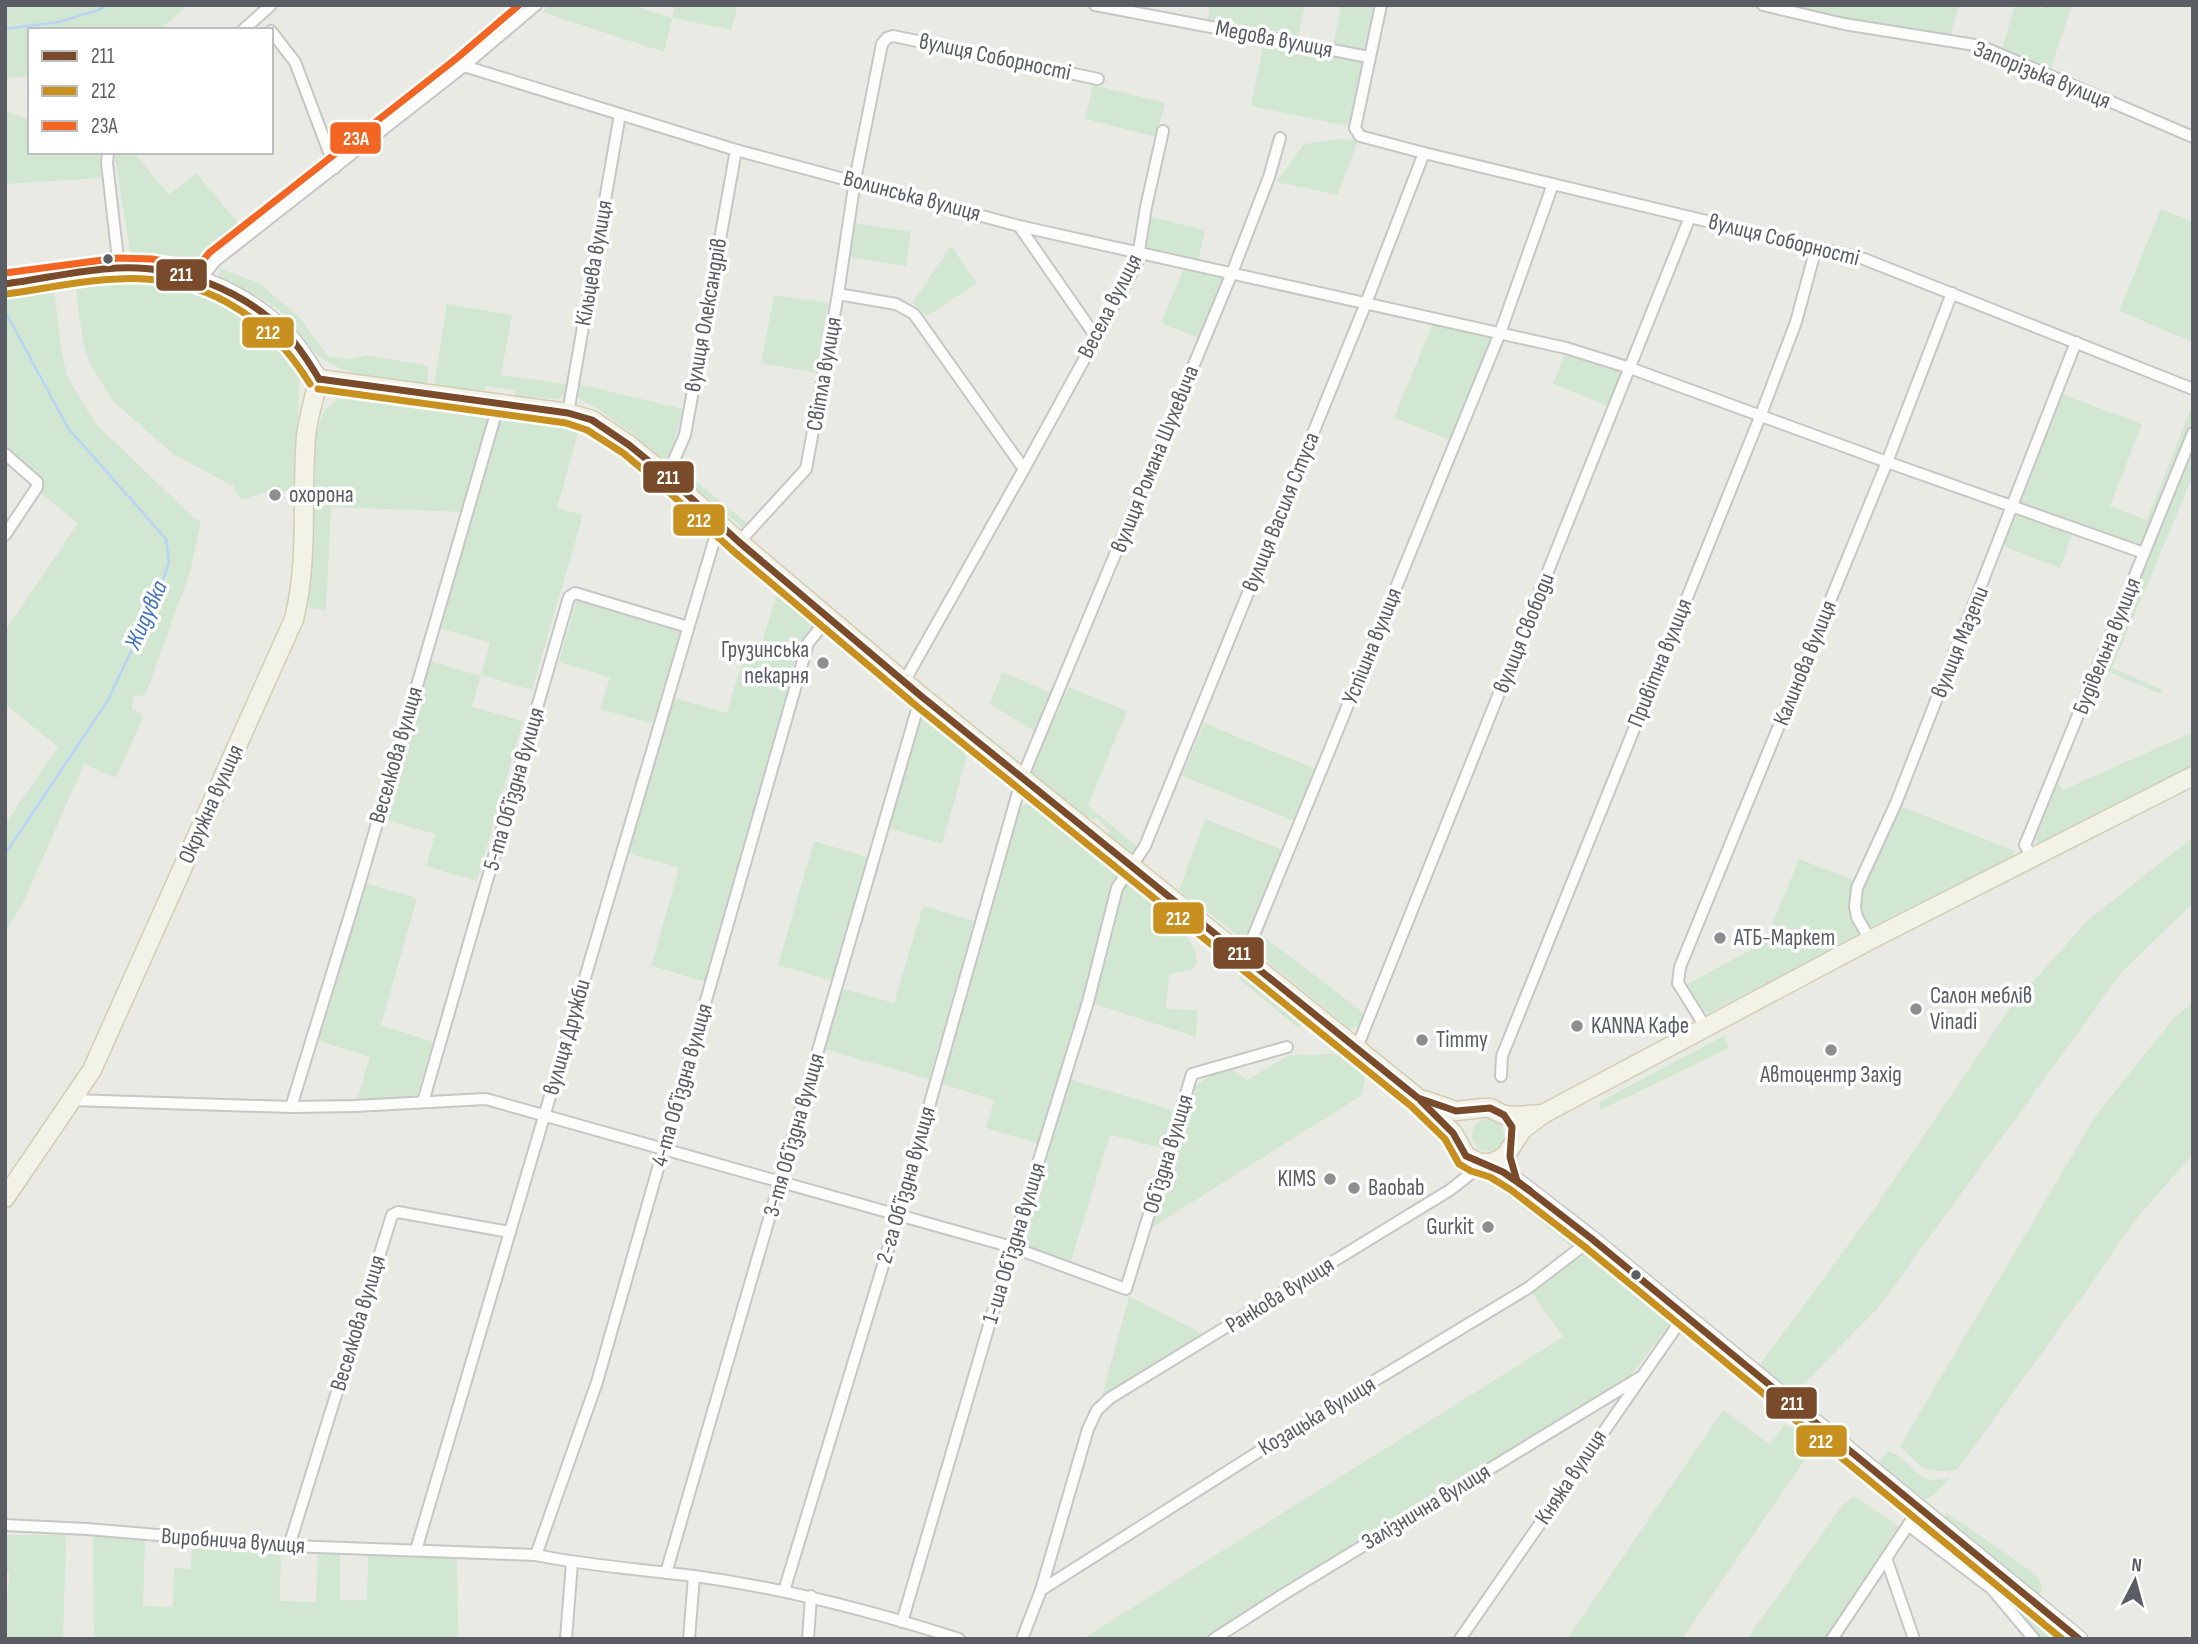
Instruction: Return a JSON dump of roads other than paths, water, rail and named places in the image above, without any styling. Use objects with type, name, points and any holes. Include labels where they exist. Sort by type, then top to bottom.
[{"type":"main road","points":[[319,379],[568,413],[592,420],[629,445],[667,476],[739,542],[921,696],[1418,1098],[1473,1156],[1500,1159],[1521,1130],[1543,1114],[1870,940],[2193,776]]},
{"type":"main road","name":"Окружна вулиця","points":[[5,1198],[92,1070],[294,619],[302,580],[306,436],[319,379]]},
{"type":"main road","points":[[1418,1098],[1456,1111],[1490,1108],[1503,1115],[1512,1127],[1511,1145]]},
{"type":"main road","points":[[1473,1156],[1460,1125],[1475,1110]]},
{"type":"main road","points":[[1503,1115],[1543,1114]]},
{"type":"street","points":[[245,28],[271,5]]},
{"type":"street","points":[[202,278],[215,261],[464,66],[536,5]]},
{"type":"street","name":"Медова вулиця","points":[[1095,5],[1369,57]]},
{"type":"street","points":[[1369,57],[1381,5]]},
{"type":"street","name":"Запорізька вулиця","points":[[1763,5],[1844,24],[1983,48],[2193,137]]},
{"type":"street","points":[[259,16],[269,28]]},
{"type":"street","points":[[273,34],[295,61],[335,168]]},
{"type":"street","name":"вулиця Соборності","points":[[893,36],[1098,79]]},
{"type":"street","name":"Світла вулиця","points":[[739,542],[806,469],[838,294],[855,180],[882,44],[893,36]]},
{"type":"street","name":"вулиця Соборності","points":[[1369,57],[1355,128],[1360,136],[1864,259],[2193,388]]},
{"type":"street","name":"Волинська вулиця","points":[[464,66],[736,150],[1020,226],[1566,348],[1630,368],[2144,553]]},
{"type":"street","name":"Кільцева вулиця","points":[[568,413],[620,114]]},
{"type":"street","name":"Весела вулиця","points":[[904,682],[1137,263],[1163,131]]},
{"type":"street","name":"вулиця Романа Шухевича","points":[[1023,778],[1231,273],[1269,177],[1280,138]]},
{"type":"street","name":"вулиця Олександрів","points":[[667,476],[685,435],[736,150]]},
{"type":"street","name":"вулиця Василя Стуса","points":[[1132,868],[1145,846],[1366,303],[1424,153]]},
{"type":"street","points":[[108,154],[119,268]]},
{"type":"street","name":"Успішна вулиця","points":[[1239,955],[1251,942],[1500,333],[1553,184]]},
{"type":"street","name":"вулиця Свободи","points":[[1356,1049],[1690,217]]},
{"type":"street","points":[[1020,226],[1096,337]]},
{"type":"street","name":"Привітна вулиця","points":[[1501,1076],[1502,1056],[1760,417],[1796,322],[1816,248]]},
{"type":"street","points":[[6,284],[119,268],[150,269],[202,278],[255,307],[288,335],[319,379]]},
{"type":"street","name":"Калинова вулиця","points":[[1706,1028],[1678,983],[1680,967],[1887,462],[1952,293]]},
{"type":"street","points":[[838,294],[896,304],[914,314],[1024,469]]},
{"type":"street","name":"вулиця Мазепи","points":[[1870,940],[1857,918],[1857,888],[1896,803],[2076,342]]},
{"type":"street","name":"Веселкова вулиця","points":[[290,1107],[363,869],[499,403]]},
{"type":"street","name":"Будівельна вулиця","points":[[2032,858],[2025,845],[2193,433]]},
{"type":"street","points":[[5,454],[37,482],[37,487],[5,535]]},
{"type":"street","name":"вулиця Дружби","points":[[416,1550],[719,524]]},
{"type":"street","name":"5-та Обʼїздна вулиця","points":[[423,1102],[569,597],[575,593],[688,627]]},
{"type":"street","name":"4-та Обʼїздна вулиця","points":[[536,1555],[597,1382],[808,643],[829,618]]},
{"type":"street","name":"3-тя Обʼїздна вулиця","points":[[666,1573],[921,696]]},
{"type":"street","name":"2-га Обʼїздна вулиця","points":[[783,1591],[898,1216],[1023,778]]},
{"type":"street","name":"1-ша Обʼїздна вулиця","points":[[902,1622],[1012,1247],[1088,1002],[1117,888],[1132,868]]},
{"type":"street","name":"Обʼїздна вулиця","points":[[1012,1247],[1126,1289],[1192,1074],[1287,1047]]},
{"type":"street","points":[[72,1100],[290,1107],[486,1099],[1012,1247]]},
{"type":"street","points":[[1511,1145],[1513,1170],[1517,1181]]},
{"type":"street","points":[[1473,1156],[1517,1181],[1592,1239],[2080,1639]]},
{"type":"street","name":"Ранкова вулиця","points":[[1041,1590],[1088,1429],[1097,1410],[1110,1398],[1450,1190],[1473,1156]]},
{"type":"street","name":"Веселкова вулиця","points":[[289,1546],[392,1215],[398,1212],[510,1232]]},
{"type":"street","name":"Козацька вулиця","points":[[1041,1590],[1287,1433],[1528,1288],[1592,1239]]},
{"type":"street","name":"Княжа вулиця","points":[[1460,1639],[1684,1316]]},
{"type":"street","name":"Залізнична вулиця","points":[[1214,1639],[1296,1586],[1639,1378]]},
{"type":"street","points":[[1832,1639],[1919,1509]]},
{"type":"street","name":"Виробнича вулиця","points":[[5,1525],[289,1546],[536,1555],[572,1562],[694,1576],[811,1596],[902,1622],[934,1635],[958,1639]]},
{"type":"street","points":[[1908,1525],[1992,1589],[2034,1639]]},
{"type":"street","points":[[1886,1558],[1914,1639]]},
{"type":"street","points":[[566,1639],[572,1562]]},
{"type":"street","points":[[689,1639],[694,1576]]},
{"type":"street","points":[[1022,1639],[1041,1590]]},
{"type":"street","points":[[808,1639],[811,1596]]},
{"type":"street","points":[[1450,1639],[1468,1628]]},
{"type":"waterway","name":"Жидувка","points":[[5,29],[59,22],[106,5]]},
{"type":"waterway","name":"Жидувка","points":[[5,311],[68,428],[166,539],[169,563],[157,597],[107,702],[5,854]]},
{"type":"place","name":"охорона","points":[[275,495]]},
{"type":"place","name":"Грузинська пекарня","points":[[823,663]]},
{"type":"place","name":"АТБ-Маркет","points":[[1720,938]]},
{"type":"place","name":"Салон меблів Vinadi","points":[[1916,1009]]},
{"type":"place","name":"KANNA Кафе","points":[[1577,1026]]},
{"type":"place","name":"Timmy","points":[[1422,1040]]},
{"type":"place","name":"Автоцентр Захід","points":[[1831,1050]]},
{"type":"place","name":"KIMS","points":[[1330,1179]]},
{"type":"place","name":"Baobab","points":[[1354,1188]]},
{"type":"place","name":"Gurkit","points":[[1488,1227]]}]
